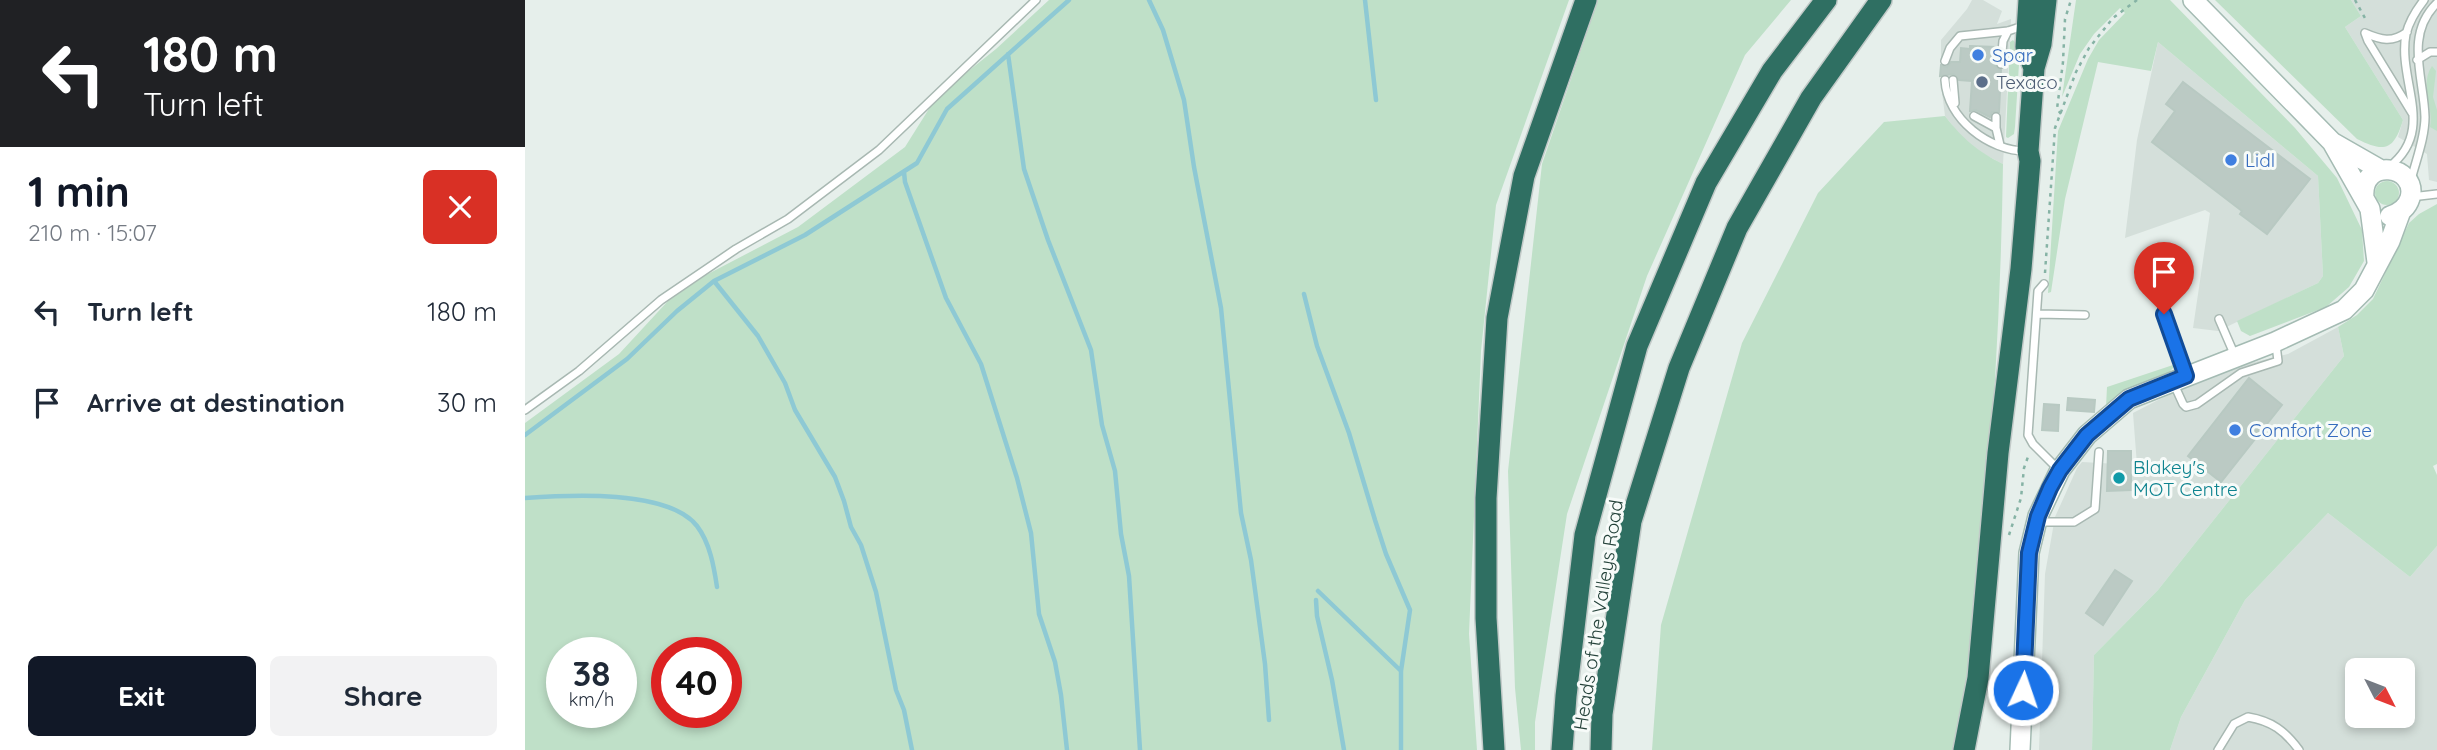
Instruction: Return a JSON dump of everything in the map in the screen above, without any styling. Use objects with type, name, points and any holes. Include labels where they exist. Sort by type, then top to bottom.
[{"type":"highway","points":[[1494,750],[1486,618],[1486,498],[1497,318],[1524,176],[1586,0]]},
{"type":"highway","name":"Heads of the Valleys Road","points":[[1562,750],[1585,535],[1637,346],[1706,183],[1772,71],[1826,0]]},
{"type":"highway","name":"Heads of the Valleys Road","points":[[1601,750],[1602,714],[1631,521],[1679,368],[1737,228],[1811,98],[1881,0]]},
{"type":"highway","points":[[2029,0],[2017,28],[2034,68]]},
{"type":"highway","points":[[1964,750],[1978,678],[1998,453],[2024,241],[2034,68],[2041,44],[2046,0]]},
{"type":"street","points":[[2193,0],[2332,142],[2367,204],[2385,216],[2392,216],[2407,198]]},
{"type":"street","points":[[2020,750],[2029,553],[2036,522],[2060,470],[2087,435],[2129,399],[2275,342],[2344,310],[2364,290],[2390,241],[2407,198],[2402,174],[2383,170],[2332,142]]},
{"type":"street","points":[[2378,262],[2365,184],[2374,173],[2383,170]]},
{"type":"lane","points":[[525,410],[579,371],[661,300],[736,249],[788,219],[879,150],[1036,0]]},
{"type":"lane","points":[[2414,116],[2365,33],[2385,40],[2397,40],[2406,32],[2424,0]]},
{"type":"lane","points":[[2437,3],[2418,40],[2417,60],[2425,118],[2407,198],[2437,194]]},
{"type":"lane","points":[[1949,62],[1950,48],[1960,36],[2017,28]]},
{"type":"lane","points":[[2001,64],[2003,41],[2017,28]]},
{"type":"lane","points":[[2383,170],[2398,160],[2413,137],[2414,116],[2405,54],[2406,32]]},
{"type":"lane","points":[[2417,60],[2430,52],[2437,52]]},
{"type":"lane","points":[[1949,80],[1955,110],[1967,127],[2012,150],[2028,150]]},
{"type":"lane","points":[[1986,120],[2000,145]]},
{"type":"lane","points":[[2044,284],[2038,291],[2028,435],[2033,444],[2060,470]]},
{"type":"lane","points":[[2037,313],[2085,314]]},
{"type":"lane","points":[[2164,314],[2180,379],[2183,404],[2186,407],[2197,404],[2241,373],[2278,361],[2275,342]]},
{"type":"lane","points":[[2219,319],[2236,356]]},
{"type":"lane","points":[[2036,522],[2074,522],[2095,509],[2099,452]]},
{"type":"lane","points":[[2218,750],[2234,724],[2248,717],[2276,725],[2299,750]]},
{"type":"path","points":[[2061,114],[2057,109],[2065,19],[2071,0]]},
{"type":"path","points":[[2044,284],[2055,128],[2089,48],[2105,27],[2137,0]]},
{"type":"path","points":[[2355,0],[2366,20]]},
{"type":"path","points":[[2008,544],[2021,498],[2024,468],[2033,444]]},
{"type":"shaded area","points":[[1972,0],[1983,0],[2002,11],[1997,24],[2011,19],[2003,164],[1976,150],[1945,116],[1941,84],[1941,40]]},
{"type":"shaded area","points":[[2351,0],[2437,0],[2437,182],[2429,180],[2427,154],[2398,137],[2403,120],[2345,27],[2361,16]]},
{"type":"shaded area","points":[[2158,42],[2318,176],[2323,276],[2318,283],[2218,331],[2193,328],[2210,213],[2205,210],[2125,238],[2137,140]]},
{"type":"shaded area","points":[[2338,327],[2344,356],[2158,590],[2094,655],[2092,750],[2039,750],[2045,574],[2055,517],[2077,468],[2082,462],[2137,465],[2133,413],[2162,398],[2246,364],[2288,354]]},
{"type":"shaded area","points":[[2328,513],[2410,577],[2437,546],[2437,750],[2170,750],[2181,717],[2245,600]]},
{"type":"green space","points":[[1049,0],[1569,0],[1496,205],[1481,351],[1469,634],[1477,750],[525,750],[525,423],[619,354],[668,301],[706,275],[798,227],[905,147],[937,96],[996,49]]},
{"type":"green space","points":[[1598,0],[1791,0],[1745,55],[1647,276],[1567,514],[1535,722],[1535,750],[1521,750],[1515,688],[1508,471],[1542,164]]},
{"type":"green space","points":[[2076,0],[2170,0],[2295,128],[2337,178],[2362,230],[2364,261],[2349,287],[2326,307],[2250,336],[2241,331],[2237,321],[2318,283],[2323,276],[2318,176],[2158,42],[2151,71],[2098,62],[2065,199],[2051,292],[2048,293],[2058,131],[2088,59],[2099,40],[2125,13],[2120,8],[2094,34],[2080,54],[2062,97]]},
{"type":"green space","points":[[2215,0],[2351,0],[2361,16],[2345,27],[2403,120],[2396,138],[2387,146],[2381,147],[2357,139]]},
{"type":"green space","points":[[2013,40],[2020,48],[2015,127],[2014,134],[2008,138],[2010,42]]},
{"type":"green space","points":[[2432,66],[2436,71],[2433,97],[2437,110],[2437,131],[2430,127],[2427,88],[2428,73]]},
{"type":"green space","points":[[1945,116],[1971,144],[2003,164],[1999,311],[1990,458],[1976,604],[1956,750],[1652,750],[1661,625],[1742,343],[1818,193],[1884,122]]},
{"type":"green space","points":[[2387,181],[2398,188],[2399,193],[2392,204],[2387,205],[2376,198],[2375,193],[2382,182]]},
{"type":"green space","points":[[2437,204],[2437,464],[2433,466],[2437,475],[2437,546],[2410,577],[2328,513],[2245,600],[2181,717],[2170,750],[2092,750],[2094,655],[2158,590],[2344,356],[2338,327],[2357,315],[2373,299],[2409,223]]},
{"type":"green space","points":[[2176,364],[2153,384],[2106,407],[2107,387]]},
{"type":"building","points":[[1970,46],[1996,47],[1995,66],[2001,70],[1999,112],[1992,112],[1990,117],[1976,110],[1970,111],[1972,81],[1959,80],[1953,74],[1940,76],[1941,65],[1947,67],[1951,62],[1960,62],[1961,48],[1970,49]]},
{"type":"building","name":"Lidl","points":[[2183,82],[2310,179],[2267,234],[2240,214],[2242,211],[2152,142],[2175,111],[2166,104]]},
{"type":"building","name":"Comfort Zone","points":[[2249,378],[2282,405],[2221,482],[2188,456]]},
{"type":"building","points":[[2068,398],[2095,400],[2094,412],[2067,410]]},
{"type":"building","points":[[2044,404],[2059,405],[2058,431],[2042,430]]},
{"type":"building","name":"Blakey's MOT Centre","points":[[2108,451],[2131,451],[2131,490],[2107,491]]},
{"type":"building","points":[[2115,570],[2132,581],[2103,625],[2086,613]]},
{"type":"waterway","points":[[525,435],[627,359],[677,311],[714,281],[805,235],[917,163],[947,109],[1069,0]]},
{"type":"waterway","points":[[1149,0],[1163,30],[1184,100],[1221,308],[1241,513],[1251,560],[1265,664],[1269,720]]},
{"type":"waterway","points":[[1365,0],[1376,100]]},
{"type":"waterway","points":[[1008,54],[1024,169],[1048,240],[1091,350],[1102,425],[1115,471],[1121,534],[1129,576],[1140,750]]},
{"type":"waterway","points":[[904,172],[905,182],[946,298],[981,364],[1017,478],[1031,533],[1039,614],[1055,662],[1067,750]]},
{"type":"waterway","points":[[714,281],[758,336],[785,383],[795,410],[835,477],[876,592],[896,690],[904,710],[912,750]]},
{"type":"waterway","points":[[1304,294],[1317,346],[1349,433],[1386,554],[1410,610],[1401,671],[1401,750]]},
{"type":"waterway","points":[[525,498],[616,497],[641,500],[683,514],[697,526],[705,540],[717,587]]},
{"type":"waterway","points":[[1318,591],[1400,670]]},
{"type":"waterway","points":[[1316,600],[1344,750]]},
{"type":"place","name":"Spar","points":[[1978,55]]},
{"type":"place","name":"Texaco","points":[[1982,82]]},
{"type":"place","name":"Lidl","points":[[2231,160]]},
{"type":"place","name":"Comfort Zone","points":[[2235,430]]},
{"type":"place","name":"Blakey's MOT Centre","points":[[2119,478]]},
{"type":"route","points":[[2023,690],[2029,553],[2038,516],[2060,470],[2087,435],[2129,399],[2186,376],[2164,314]]}]
